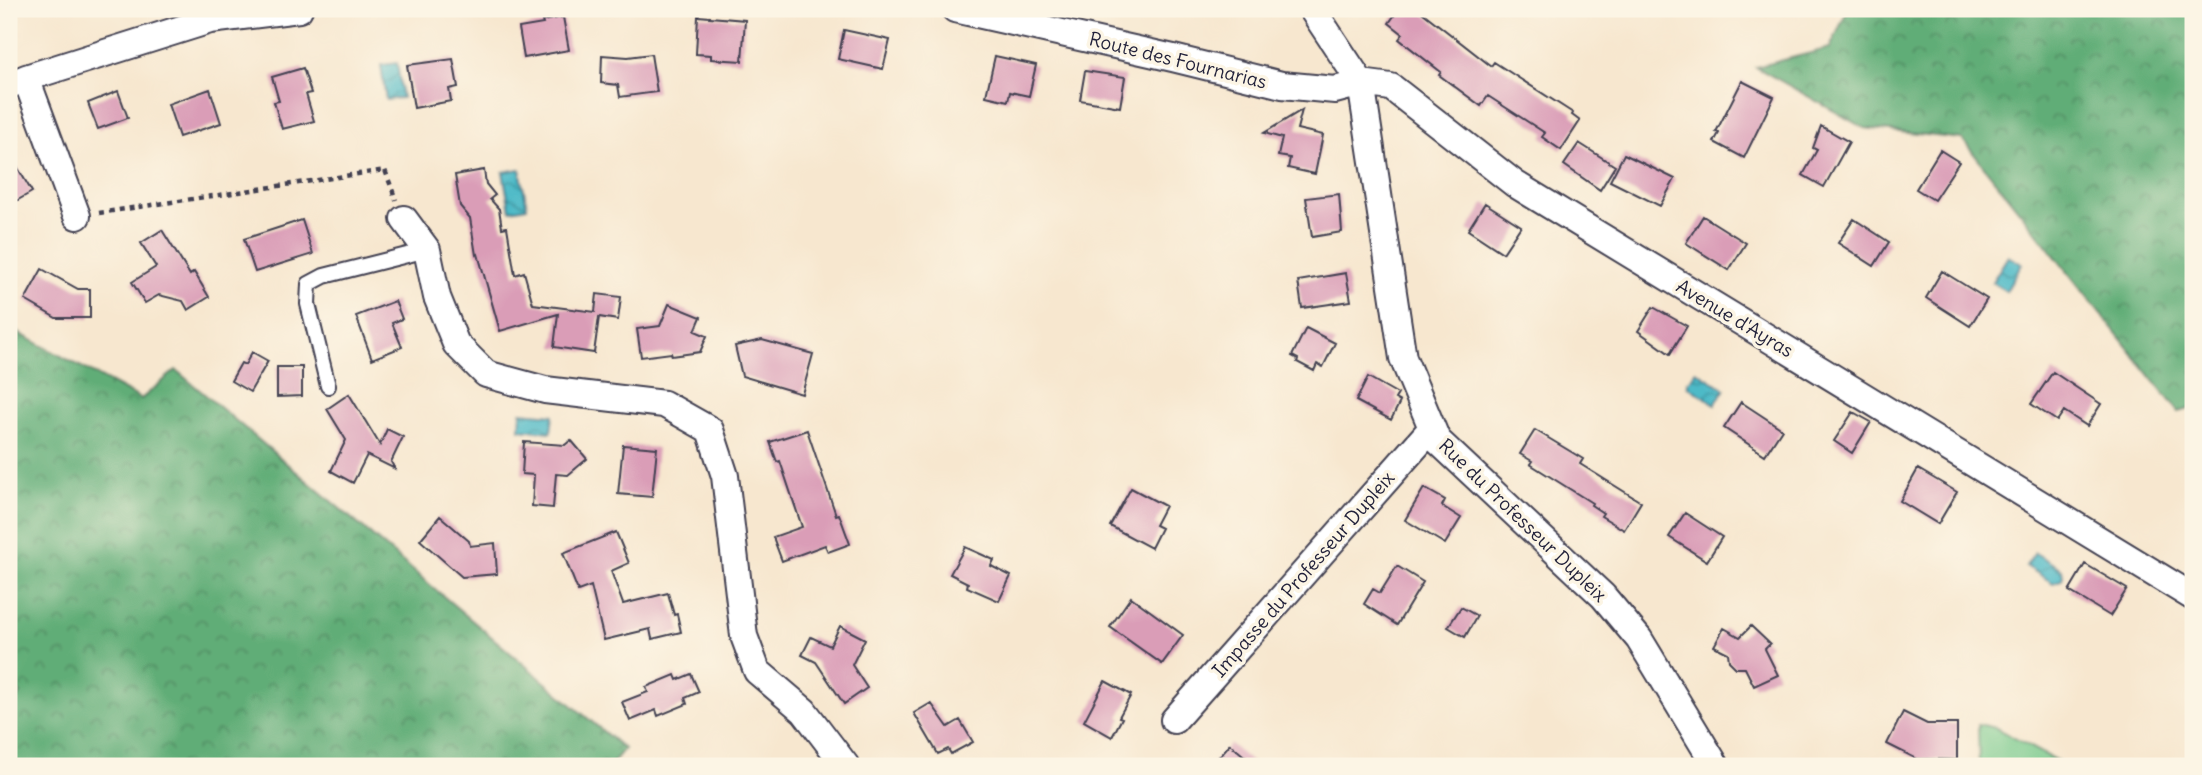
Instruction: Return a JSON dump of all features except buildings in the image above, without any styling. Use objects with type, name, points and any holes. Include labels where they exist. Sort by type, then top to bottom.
[{"type":"street","points":[[78,216],[17,81],[210,20],[299,9]]},
{"type":"street","name":"Route des Fournarias","points":[[955,9],[1282,85],[1335,90],[1361,83]]},
{"type":"street","points":[[1312,9],[1361,83]]},
{"type":"street","name":"Rue du Professeur Dupleix","points":[[1361,83],[1403,358],[1437,440],[1610,604],[1639,639],[1716,766]]},
{"type":"street","name":"Avenue d'Ayras","points":[[1361,83],[1391,87],[1515,184],[2192,597]]},
{"type":"street","points":[[404,219],[427,250],[437,297],[456,344],[486,374],[545,390],[664,404],[710,429],[725,476],[744,636],[757,671],[804,711],[846,766]]},
{"type":"street","name":"Impasse du Professeur Dupleix","points":[[1174,720],[1432,428]]},
{"type":"lane","points":[[328,386],[308,304],[309,284],[324,276],[427,250]]},
{"type":"path","points":[[78,216],[384,170],[404,219]]},
{"type":"green space","points":[[1848,9],[2193,9],[2193,408],[2179,412],[1962,139],[1864,128],[1756,67],[1830,48]]},
{"type":"green space","points":[[9,328],[141,399],[176,370],[624,749],[610,766],[9,766],[9,707],[21,693],[9,682]]},
{"type":"green space","points":[[1978,724],[1996,728],[2066,766],[1979,766]]},
{"type":"water","points":[[397,63],[402,98],[386,100],[381,65]]},
{"type":"water","points":[[520,169],[527,207],[510,210],[503,172]]},
{"type":"water","points":[[2008,256],[2022,264],[2006,291],[1992,282]]},
{"type":"water","points":[[1696,371],[1725,389],[1715,404],[1687,385]]},
{"type":"water","points":[[521,412],[553,415],[551,432],[520,429]]},
{"type":"water","points":[[2035,553],[2062,569],[2061,580],[2053,583],[2026,566]]}]
